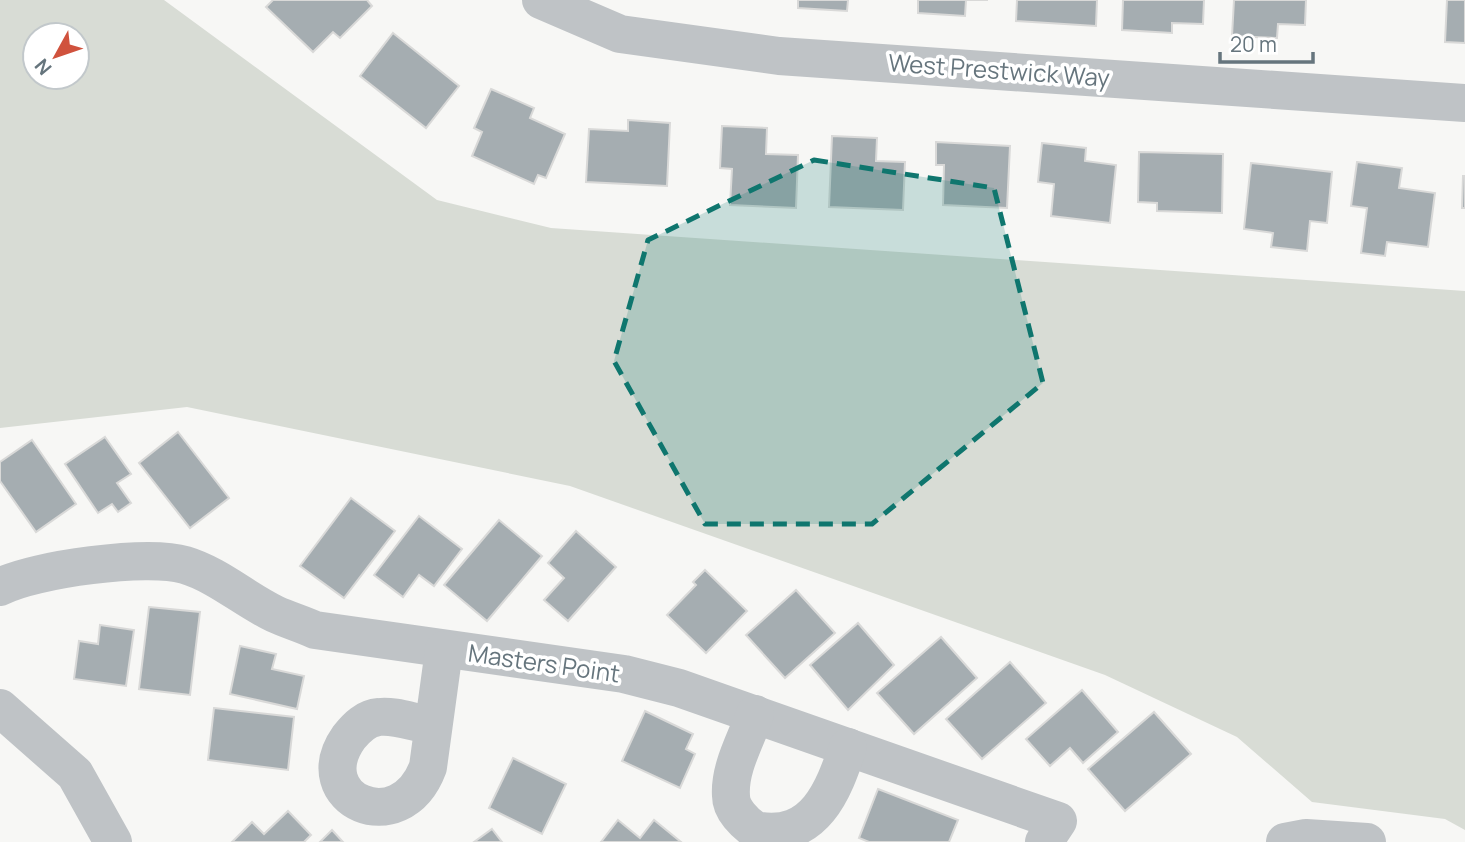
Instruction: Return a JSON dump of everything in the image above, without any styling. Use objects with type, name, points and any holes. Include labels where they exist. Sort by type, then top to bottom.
[{"type":"street","name":"West Prestwick Way","points":[[541,0],[620,34],[779,56],[1465,103]]},
{"type":"street","name":"Masters Point","points":[[0,587],[11,581],[53,572],[146,560],[184,565],[219,580],[275,614],[315,630],[624,674],[755,714],[1058,821],[1044,842]]},
{"type":"street","points":[[432,725],[444,650]]},
{"type":"street","points":[[0,708],[75,774],[113,842]]},
{"type":"street","points":[[755,714],[732,771],[731,800],[744,823],[767,838],[794,839],[818,823],[831,801],[848,747]]},
{"type":"street","points":[[1299,841],[1367,842]]},
{"type":"highlighted area","points":[[814,160],[994,188],[1043,383],[872,524],[705,524],[614,361],[648,240]]},
{"type":"shaded area","points":[[0,0],[164,0],[437,200],[551,228],[1465,291],[1465,830],[1445,819],[1312,802],[1237,737],[1105,675],[570,486],[187,407],[0,428]]},
{"type":"building","points":[[273,0],[367,0],[372,6],[340,38],[333,32],[313,52],[266,7]]},
{"type":"building","points":[[798,0],[848,0],[847,11],[798,8]]},
{"type":"building","points":[[918,0],[966,0],[965,16],[918,13]]},
{"type":"building","points":[[1017,0],[1097,0],[1096,26],[1016,21]]},
{"type":"building","points":[[1123,0],[1204,0],[1203,24],[1172,23],[1172,33],[1122,30]]},
{"type":"building","points":[[1234,0],[1306,0],[1305,25],[1278,24],[1277,38],[1232,36]]},
{"type":"building","points":[[1447,0],[1465,0],[1465,43],[1445,42]]},
{"type":"building","points":[[393,33],[459,86],[426,128],[360,76]]},
{"type":"building","points":[[491,89],[534,108],[530,118],[565,134],[546,178],[538,175],[534,184],[472,156],[482,132],[474,128]]},
{"type":"building","points":[[628,120],[670,123],[667,186],[586,182],[589,129],[628,131]]},
{"type":"building","points":[[722,126],[767,128],[766,154],[798,155],[796,208],[730,205],[732,169],[720,168]]},
{"type":"building","points":[[832,136],[877,138],[876,161],[905,162],[903,210],[829,207]]},
{"type":"building","points":[[936,142],[1010,146],[1007,208],[943,205],[944,165],[936,165]]},
{"type":"building","points":[[1042,143],[1086,148],[1085,161],[1116,165],[1110,223],[1051,216],[1054,184],[1038,182]]},
{"type":"building","points":[[1139,152],[1223,154],[1222,213],[1157,211],[1157,203],[1138,202]]},
{"type":"building","points":[[1357,162],[1402,168],[1399,188],[1435,193],[1428,247],[1387,242],[1385,256],[1361,253],[1367,208],[1351,206]]},
{"type":"building","points":[[1251,163],[1332,172],[1327,223],[1310,221],[1307,251],[1271,247],[1273,233],[1244,229]]},
{"type":"building","points":[[1465,176],[1465,208],[1462,208]]},
{"type":"building","points":[[178,432],[229,498],[190,528],[139,463]]},
{"type":"building","points":[[105,437],[131,474],[117,483],[131,503],[118,512],[112,504],[98,513],[65,464]]},
{"type":"building","points":[[32,440],[76,504],[36,532],[0,481],[0,462]]},
{"type":"building","points":[[351,498],[395,531],[344,598],[300,566]]},
{"type":"building","points":[[419,516],[462,549],[434,586],[419,575],[403,597],[374,575]]},
{"type":"building","points":[[499,520],[542,556],[487,621],[444,585]]},
{"type":"building","points":[[576,531],[616,567],[568,621],[544,600],[564,578],[548,563]]},
{"type":"building","points":[[705,570],[747,611],[706,653],[667,615],[696,585],[693,582]]},
{"type":"building","points":[[796,590],[835,633],[785,678],[746,635]]},
{"type":"building","points":[[149,607],[200,612],[190,695],[139,689]]},
{"type":"building","points":[[858,623],[894,665],[848,710],[810,665]]},
{"type":"building","points":[[100,625],[134,630],[126,686],[74,679],[79,641],[98,644]]},
{"type":"building","points":[[941,637],[977,678],[914,734],[877,693]]},
{"type":"building","points":[[240,646],[276,654],[272,669],[304,676],[297,709],[230,694]]},
{"type":"building","points":[[1010,662],[1046,703],[982,759],[946,719]]},
{"type":"building","points":[[1082,690],[1118,732],[1083,763],[1070,748],[1050,766],[1026,739]]},
{"type":"building","points":[[214,708],[294,717],[288,770],[208,760]]},
{"type":"building","points":[[645,711],[693,734],[686,749],[695,754],[680,788],[622,761]]},
{"type":"building","points":[[1154,712],[1191,754],[1125,811],[1088,769]]},
{"type":"building","points":[[513,758],[566,784],[542,834],[489,808]]},
{"type":"building","points":[[878,789],[958,820],[949,842],[869,842],[859,838]]},
{"type":"building","points":[[288,811],[311,835],[304,842],[232,842],[252,822],[264,834]]},
{"type":"building","points":[[618,820],[640,838],[654,820],[681,842],[601,842]]},
{"type":"building","points":[[492,829],[502,842],[474,842]]},
{"type":"building","points":[[332,830],[343,842],[320,842]]}]
